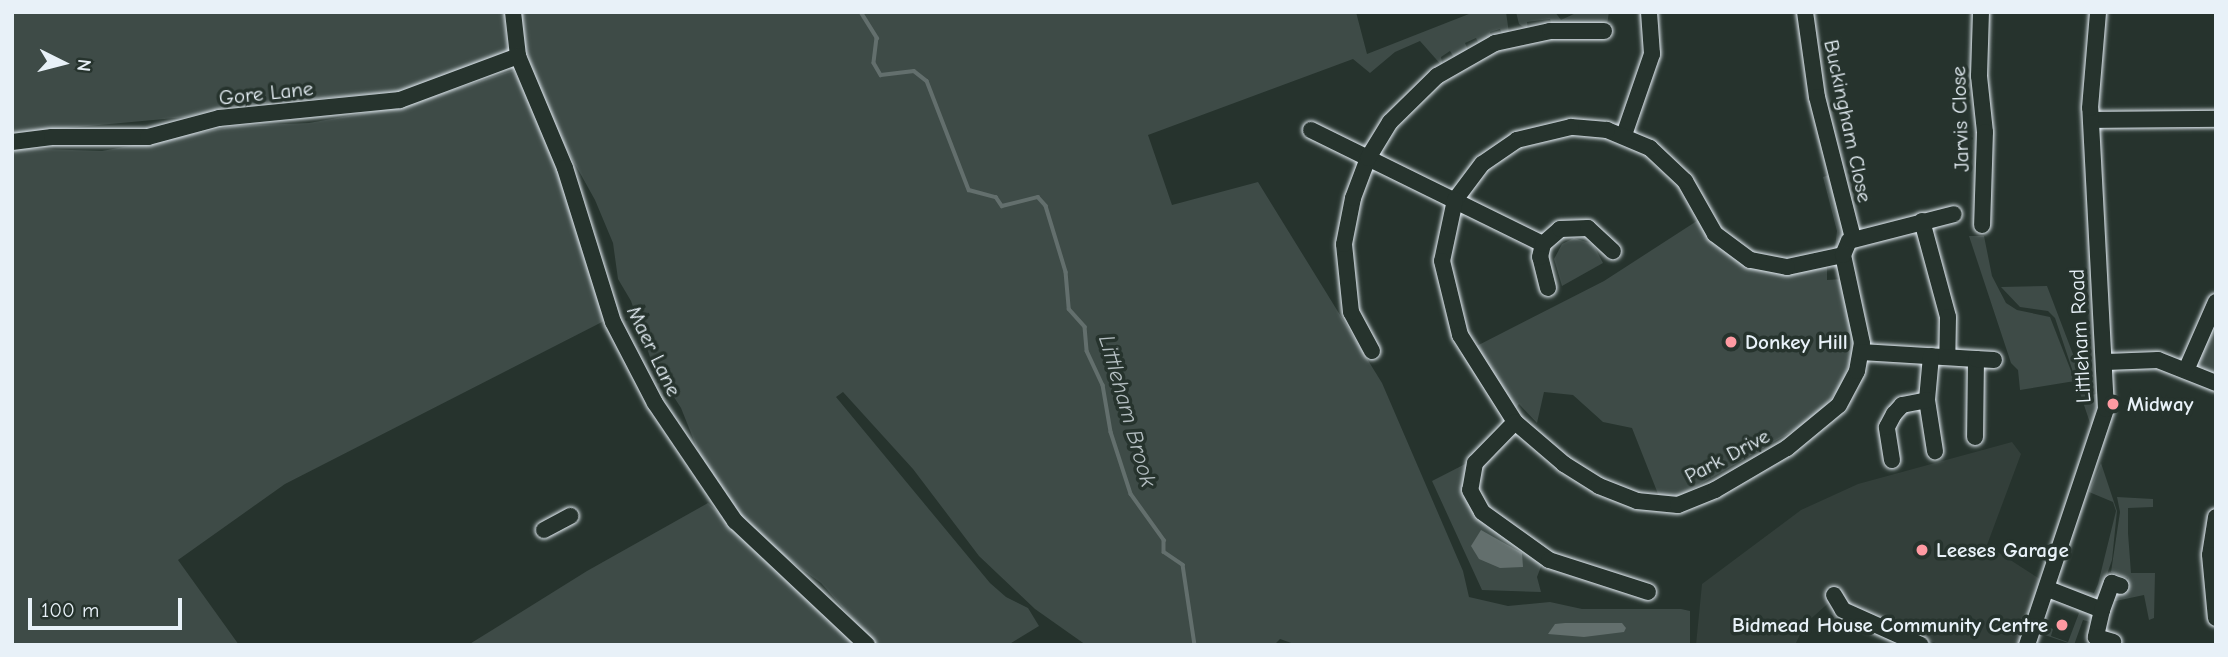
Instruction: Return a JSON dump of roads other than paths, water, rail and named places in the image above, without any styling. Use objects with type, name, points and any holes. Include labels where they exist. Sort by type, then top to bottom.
[{"type":"street","name":"Maer Lane","points":[[513,12],[518,56],[565,168],[613,322],[655,403],[734,521],[867,645]]},
{"type":"street","points":[[1624,135],[1652,54],[1649,12]]},
{"type":"street","name":"Buckingham Close","points":[[1805,12],[1817,97],[1853,238]]},
{"type":"street","name":"Jarvis Close","points":[[1981,12],[1979,76],[1985,141],[1982,225]]},
{"type":"street","name":"Littleham Road","points":[[2027,645],[2103,422],[2108,390],[2094,227],[2092,120],[2098,12]]},
{"type":"street","points":[[1371,351],[1351,312],[1344,267],[1353,198],[1368,158],[1390,122],[1414,95],[1474,52],[1518,36],[1604,31]]},
{"type":"street","name":"Gore Lane","points":[[12,142],[52,137],[148,137],[219,118],[400,100],[518,56]]},
{"type":"street","points":[[2092,120],[2216,119]]},
{"type":"street","points":[[1455,200],[1482,164],[1517,140],[1571,127],[1624,135],[1670,165],[1723,242],[1750,260],[1787,267],[1843,255],[1853,238],[1954,214]]},
{"type":"street","points":[[1311,130],[1543,244]]},
{"type":"street","name":"Park Drive","points":[[1455,200],[1441,261],[1453,316],[1466,344],[1515,422],[1564,464],[1599,486],[1637,501],[1678,505],[1716,490],[1821,424],[1846,394],[1861,352],[1861,331],[1843,255]]},
{"type":"street","points":[[1922,221],[1948,317],[1927,400],[1935,451]]},
{"type":"street","points":[[1548,288],[1539,263],[1543,244],[1560,229],[1581,226],[1602,237],[1613,251]]},
{"type":"street","points":[[2187,368],[2216,302]]},
{"type":"street","points":[[1861,352],[1994,360]]},
{"type":"street","points":[[1975,437],[1976,359]]},
{"type":"street","points":[[2106,362],[2158,360],[2187,368],[2216,383]]},
{"type":"street","points":[[1892,460],[1887,428],[1894,414],[1902,405],[1927,400]]},
{"type":"street","points":[[1515,422],[1475,463],[1470,490],[1482,512],[1549,560],[1648,592]]},
{"type":"street","points":[[544,530],[570,516]]},
{"type":"street","points":[[2216,517],[2210,555],[2216,618]]},
{"type":"street","points":[[2113,642],[2088,634],[2102,610],[2112,583],[2122,586]]},
{"type":"street","points":[[2048,589],[2102,610]]},
{"type":"street","points":[[1834,595],[1843,610],[1921,645]]},
{"type":"waterway","name":"Littleham Brook","points":[[861,12],[877,38],[874,63],[881,75],[914,71],[927,81],[969,190],[996,197],[1002,206],[1038,197],[1046,206],[1066,272],[1069,309],[1085,327],[1087,351],[1103,385],[1111,432],[1131,494],[1164,540],[1164,552],[1183,565],[1195,645]]},
{"type":"place","name":"Donkey Hill","points":[[1731,342]]},
{"type":"place","name":"Midway","points":[[2113,404]]},
{"type":"place","name":"Leeses Garage","points":[[1922,550]]},
{"type":"place","name":"Bidmead House Community Centre","points":[[2062,625]]}]
